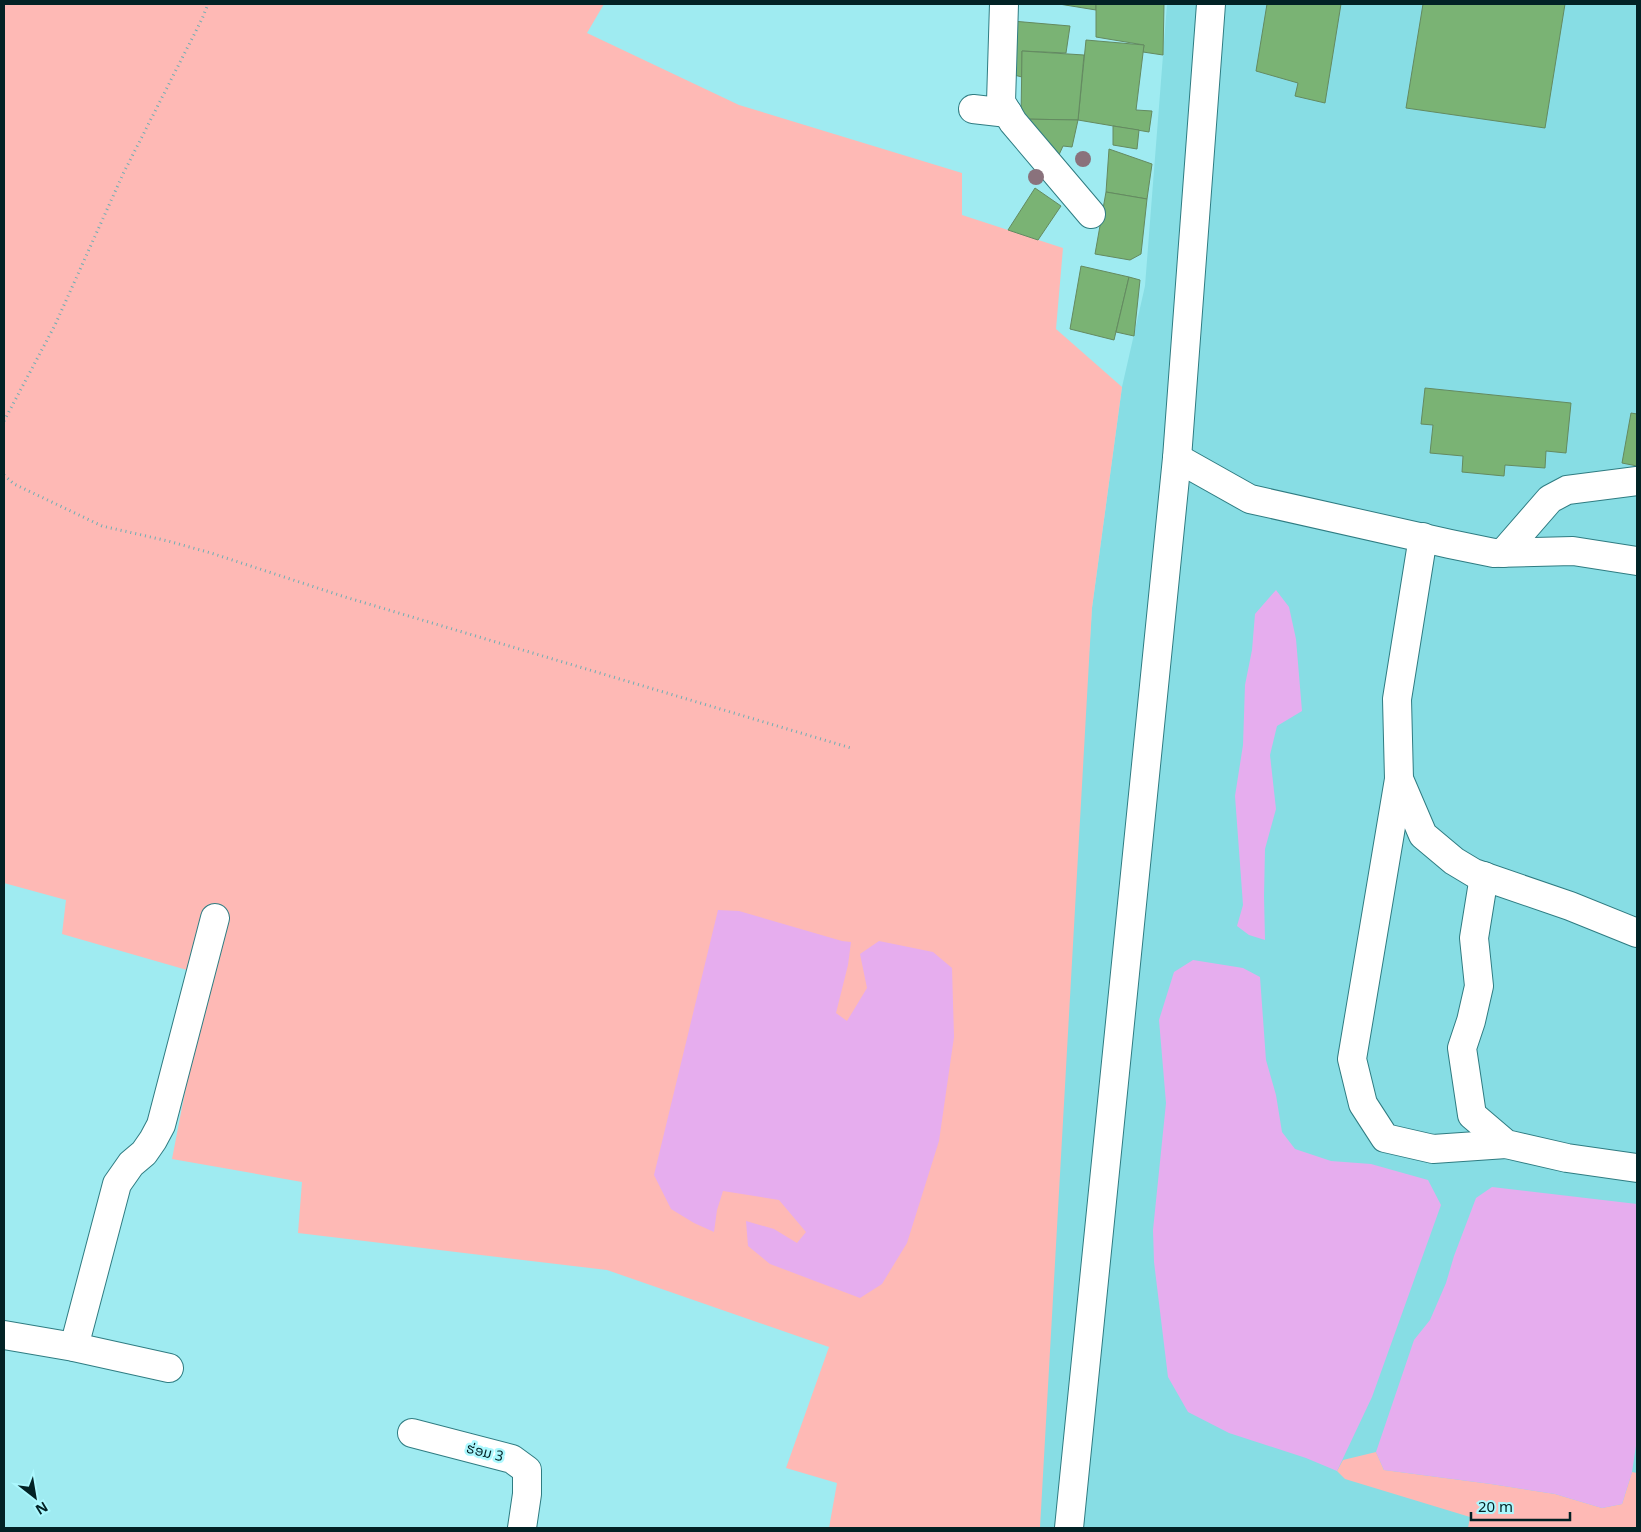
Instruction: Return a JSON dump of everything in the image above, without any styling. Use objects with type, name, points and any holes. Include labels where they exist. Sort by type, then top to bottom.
[{"type":"street","points":[[1004,4],[1001,102],[1013,122],[1091,214]]},
{"type":"street","points":[[1069,1528],[1177,458],[1211,4]]},
{"type":"street","points":[[973,109],[1008,113]]},
{"type":"street","points":[[1177,458],[1250,499],[1494,553],[1574,552],[1637,561]]},
{"type":"street","points":[[1503,553],[1550,499],[1567,490],[1637,480]]},
{"type":"street","points":[[1423,537],[1397,699],[1399,780],[1352,1059],[1363,1104],[1385,1138],[1433,1149],[1506,1144],[1567,1158],[1637,1168]]},
{"type":"street","points":[[1399,780],[1423,835],[1454,861],[1484,876],[1570,906],[1637,933]]},
{"type":"street","points":[[1484,876],[1474,938],[1479,986],[1471,1021],[1462,1048],[1472,1115],[1506,1144]]},
{"type":"street","points":[[74,1347],[117,1184],[131,1164],[144,1153],[161,1125],[216,918]]},
{"type":"street","points":[[4,1335],[74,1347],[169,1368]]},
{"type":"street","name":"ຮ່ອມ 3","points":[[412,1433],[512,1459],[527,1470],[527,1494],[522,1528]]},
{"type":"path","points":[[4,421],[55,325],[124,174],[208,4]]},
{"type":"path","points":[[4,474],[14,484],[102,526],[211,553],[345,597],[851,748]]},
{"type":"shaded area","points":[[4,4],[604,4],[587,33],[739,105],[962,173],[962,215],[1063,248],[1056,329],[1122,387],[1092,608],[1040,1528],[829,1528],[837,1483],[786,1468],[829,1347],[607,1270],[298,1233],[302,1182],[172,1159],[206,983],[187,970],[62,934],[66,900],[4,883]]},
{"type":"shaded area","points":[[1167,4],[1637,4],[1637,1528],[1031,1528],[1092,608],[1122,387],[1145,286]]},
{"type":"shaded area","points":[[1276,590],[1289,607],[1296,639],[1302,711],[1277,726],[1270,755],[1276,809],[1265,849],[1265,940],[1249,935],[1237,926],[1243,905],[1235,796],[1243,745],[1245,685],[1252,650],[1255,614]]},
{"type":"shaded area","points":[[718,910],[739,911],[851,942],[848,965],[836,1013],[847,1021],[867,988],[860,954],[879,941],[933,952],[952,968],[954,1037],[939,1141],[907,1243],[882,1284],[860,1298],[770,1264],[748,1246],[746,1221],[774,1229],[797,1243],[806,1232],[779,1200],[723,1191],[717,1210],[714,1232],[671,1209],[654,1175]]},
{"type":"shaded area","points":[[1193,960],[1243,968],[1260,977],[1266,1060],[1276,1095],[1282,1132],[1295,1149],[1331,1161],[1371,1164],[1428,1180],[1441,1205],[1372,1397],[1337,1471],[1306,1458],[1229,1433],[1188,1412],[1168,1377],[1154,1262],[1153,1230],[1166,1103],[1159,1020],[1174,972]]},
{"type":"shaded area","points":[[1492,1187],[1637,1204],[1637,1439],[1632,1472],[1622,1504],[1602,1508],[1555,1494],[1384,1470],[1376,1452],[1414,1340],[1430,1320],[1446,1283],[1476,1198]]},
{"type":"shaded area","points":[[1376,1452],[1384,1470],[1555,1494],[1602,1508],[1622,1504],[1632,1472],[1637,1473],[1637,1528],[1468,1528],[1470,1517],[1345,1479],[1337,1471],[1343,1460]]},
{"type":"building","points":[[1059,4],[1096,4],[1096,10]]},
{"type":"building","points":[[1096,4],[1164,4],[1163,55],[1143,52],[1144,45],[1096,37]]},
{"type":"building","points":[[1267,4],[1341,4],[1325,103],[1295,96],[1298,83],[1256,71]]},
{"type":"building","points":[[1423,4],[1565,4],[1545,128],[1406,108]]},
{"type":"building","points":[[1012,21],[1070,26],[1066,53],[1022,51],[1022,77],[1010,74]]},
{"type":"building","points":[[1086,40],[1144,45],[1136,110],[1152,111],[1149,132],[1078,120]]},
{"type":"building","points":[[1022,51],[1084,55],[1078,120],[1021,119]]},
{"type":"building","points":[[1021,119],[1078,120],[1072,147],[1063,146],[1058,157]]},
{"type":"building","points":[[1113,126],[1139,130],[1137,149],[1113,145]]},
{"type":"building","points":[[1109,149],[1152,164],[1147,199],[1106,192]]},
{"type":"building","points":[[1035,188],[1061,206],[1038,240],[1008,230]]},
{"type":"building","points":[[1106,192],[1147,199],[1141,254],[1130,260],[1095,254]]},
{"type":"building","points":[[1081,266],[1129,277],[1114,340],[1070,329]]},
{"type":"building","points":[[1129,277],[1140,280],[1134,336],[1116,332]]},
{"type":"building","points":[[1425,388],[1571,403],[1566,453],[1546,451],[1545,468],[1505,465],[1504,476],[1462,472],[1463,456],[1430,453],[1433,425],[1421,424]]},
{"type":"building","points":[[1631,413],[1637,414],[1637,466],[1622,463]]}]
